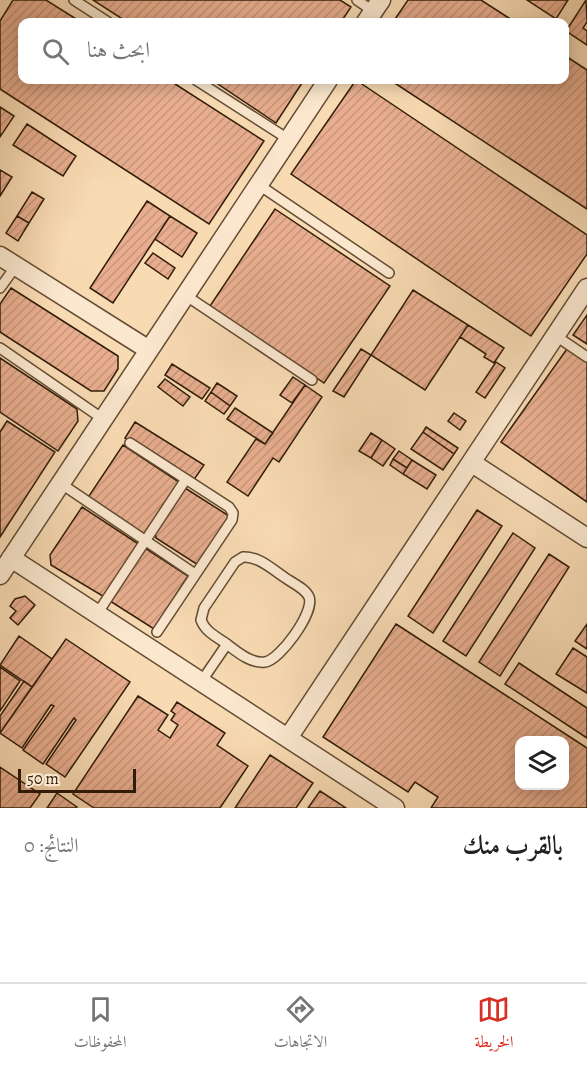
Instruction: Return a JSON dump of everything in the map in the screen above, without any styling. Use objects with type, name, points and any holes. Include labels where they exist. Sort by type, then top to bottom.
[{"type":"street","points":[[0,575],[325,84]]},
{"type":"street","points":[[0,256],[149,350]]},
{"type":"street","points":[[288,738],[587,288]]},
{"type":"street","points":[[472,463],[587,538]]},
{"type":"street","points":[[11,558],[395,808]]},
{"type":"lane","points":[[74,0],[102,18]]},
{"type":"lane","points":[[357,0],[373,11]]},
{"type":"lane","points":[[202,84],[288,139]]},
{"type":"lane","points":[[259,184],[388,273]]},
{"type":"lane","points":[[0,288],[16,266]]},
{"type":"lane","points":[[185,295],[312,380]]},
{"type":"lane","points":[[556,336],[587,357]]},
{"type":"lane","points":[[0,348],[103,419]]},
{"type":"lane","points":[[130,443],[229,507],[233,513],[232,520],[157,632]]},
{"type":"lane","points":[[97,614],[186,479]]},
{"type":"lane","points":[[60,483],[195,574]]},
{"type":"lane","points":[[248,557],[256,559],[307,594],[311,603],[308,613],[275,658],[256,662],[227,644],[203,626],[201,614],[239,559],[248,557]]},
{"type":"lane","points":[[201,682],[227,644]]},
{"type":"building","points":[[13,0],[46,0],[75,18],[18,18],[18,84],[175,84],[264,141],[209,224],[0,89],[0,21]]},
{"type":"building","points":[[93,0],[340,0],[351,7],[344,18],[121,18]]},
{"type":"building","points":[[408,0],[481,0],[509,18],[396,18]]},
{"type":"building","points":[[527,0],[568,0],[554,18]]},
{"type":"building","points":[[586,0],[587,22],[583,28],[587,31],[587,45],[569,33],[569,26]]},
{"type":"building","points":[[569,58],[587,70],[587,209],[396,84],[569,84]]},
{"type":"building","points":[[218,84],[301,84],[276,123]]},
{"type":"building","points":[[353,84],[362,84],[587,235],[587,254],[531,336],[291,174]]},
{"type":"building","points":[[0,107],[14,116],[0,137]]},
{"type":"building","points":[[27,124],[76,156],[63,176],[13,145]]},
{"type":"building","points":[[0,170],[12,177],[0,196]]},
{"type":"building","points":[[32,192],[44,199],[29,223],[17,216]]},
{"type":"building","points":[[147,201],[170,216],[113,303],[90,288]]},
{"type":"building","points":[[275,209],[390,286],[324,383],[210,306]]},
{"type":"building","points":[[17,216],[29,223],[18,241],[6,233]]},
{"type":"building","points":[[170,216],[197,233],[182,257],[155,239]]},
{"type":"building","points":[[153,253],[175,268],[168,279],[145,263]]},
{"type":"building","points":[[11,288],[118,356],[118,369],[104,391],[91,391],[0,332],[0,304]]},
{"type":"building","points":[[413,290],[468,325],[425,390],[371,355]]},
{"type":"building","points":[[587,315],[587,344],[573,335]]},
{"type":"building","points":[[468,325],[504,348],[494,363],[484,357],[486,354],[460,337]]},
{"type":"building","points":[[569,346],[587,359],[587,502],[501,442]]},
{"type":"building","points":[[361,349],[371,355],[344,397],[333,391]]},
{"type":"building","points":[[0,358],[77,409],[78,421],[58,451],[0,412]]},
{"type":"building","points":[[496,362],[505,368],[485,398],[476,392]]},
{"type":"building","points":[[172,364],[210,388],[202,399],[165,375]]},
{"type":"building","points":[[293,377],[305,385],[292,403],[280,395]]},
{"type":"building","points":[[165,379],[190,397],[183,406],[158,387]]},
{"type":"building","points":[[217,383],[237,396],[230,406],[211,392]]},
{"type":"building","points":[[305,385],[322,397],[279,462],[273,458],[248,496],[227,482],[256,439],[265,444]]},
{"type":"building","points":[[211,392],[230,406],[224,414],[205,401]]},
{"type":"building","points":[[235,408],[273,433],[265,444],[227,419]]},
{"type":"building","points":[[454,413],[466,421],[460,430],[448,421]]},
{"type":"building","points":[[7,421],[55,452],[0,537],[0,432]]},
{"type":"building","points":[[135,422],[204,465],[193,481],[125,438]]},
{"type":"building","points":[[426,427],[458,448],[454,454],[423,432]]},
{"type":"building","points":[[423,432],[454,454],[443,470],[411,449]]},
{"type":"building","points":[[371,433],[382,440],[371,458],[359,451]]},
{"type":"building","points":[[382,440],[395,449],[383,466],[371,458]]},
{"type":"building","points":[[123,445],[182,484],[145,537],[87,499]]},
{"type":"building","points":[[399,451],[412,460],[407,468],[393,459]]},
{"type":"building","points":[[393,459],[407,468],[403,474],[390,465]]},
{"type":"building","points":[[412,460],[436,475],[427,489],[403,474]]},
{"type":"building","points":[[185,488],[229,516],[198,565],[156,538],[155,533]]},
{"type":"building","points":[[82,507],[140,545],[106,598],[51,565],[50,555]]},
{"type":"building","points":[[477,510],[502,526],[433,633],[408,616]]},
{"type":"building","points":[[513,533],[535,548],[466,656],[443,641]]},
{"type":"building","points":[[145,548],[188,576],[154,629],[110,601]]},
{"type":"building","points":[[549,554],[569,567],[500,676],[479,662]]},
{"type":"building","points":[[25,596],[35,605],[18,625],[10,618],[16,611],[10,606],[15,599]]},
{"type":"building","points":[[396,624],[569,736],[515,736],[515,790],[569,790],[569,736],[587,748],[587,808],[431,808],[438,797],[415,782],[408,792],[323,737]]},
{"type":"building","points":[[587,624],[587,649],[575,641]]},
{"type":"building","points":[[19,636],[52,659],[32,687],[0,665]]},
{"type":"building","points":[[66,639],[130,682],[65,777],[46,764],[76,720],[74,718],[43,764],[23,750],[54,706],[51,705],[22,748],[0,733]]},
{"type":"building","points":[[573,648],[587,657],[587,693],[556,674]]},
{"type":"building","points":[[519,663],[587,708],[587,738],[505,684]]},
{"type":"building","points":[[0,667],[20,681],[0,711]]},
{"type":"building","points":[[24,681],[32,687],[0,733],[0,716]]},
{"type":"building","points":[[138,696],[168,715],[158,730],[170,738],[178,725],[171,720],[175,714],[171,711],[177,702],[225,733],[217,745],[248,766],[220,808],[94,808],[73,794]]},
{"type":"building","points":[[270,755],[313,783],[296,808],[235,808]]},
{"type":"building","points":[[0,767],[40,794],[30,808],[0,808]]},
{"type":"building","points":[[320,791],[346,808],[308,808]]},
{"type":"building","points":[[57,793],[77,807],[47,808]]}]
